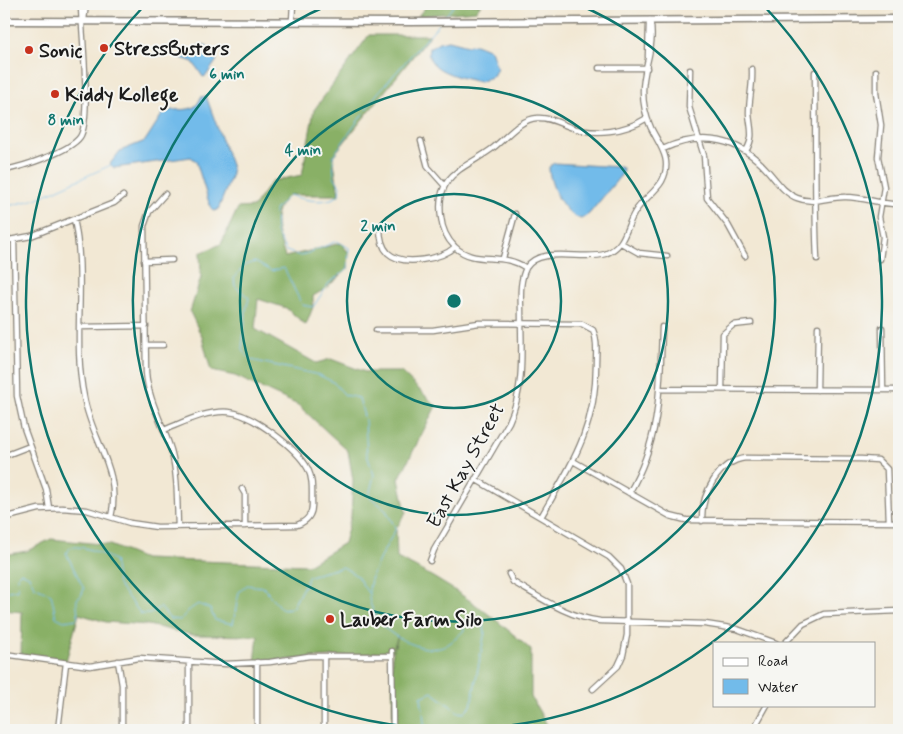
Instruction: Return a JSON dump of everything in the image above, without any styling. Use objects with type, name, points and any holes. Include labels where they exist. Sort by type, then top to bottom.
[{"type":"main road","points":[[4,21],[410,22],[899,18]]},
{"type":"street","points":[[81,4],[84,21]]},
{"type":"street","points":[[4,170],[18,168],[69,146],[80,137],[85,123],[84,21],[86,4]]},
{"type":"street","points":[[292,21],[293,4]]},
{"type":"street","points":[[647,118],[632,126],[616,131],[586,130],[550,120],[530,120],[474,161],[454,172],[444,185],[440,204],[442,221],[447,236],[455,247],[474,257],[514,260],[526,268],[535,260],[545,256],[601,255],[613,250],[621,243],[635,212],[658,187],[664,176],[666,164],[663,149],[647,118],[643,91],[648,60],[650,20]]},
{"type":"street","points":[[599,68],[647,68]]},
{"type":"street","points":[[746,150],[753,134],[749,113],[753,89],[752,69]]},
{"type":"street","points":[[690,70],[689,107],[704,156],[707,198],[728,225],[745,256]]},
{"type":"street","points":[[876,71],[876,93],[880,123],[878,158],[884,187],[879,217],[883,237],[880,259]]},
{"type":"street","points":[[815,72],[814,123],[816,148],[814,175],[817,260]]},
{"type":"street","points":[[663,149],[682,141],[699,138],[722,140],[746,150],[760,162],[790,195],[803,200],[816,201],[845,196],[882,203],[899,204]]},
{"type":"street","points":[[421,141],[424,160],[432,174],[444,185]]},
{"type":"street","points":[[165,194],[153,205],[146,219],[144,260],[147,386],[164,430],[174,464],[178,527]]},
{"type":"street","points":[[4,241],[31,236],[114,203],[123,196]]},
{"type":"street","points":[[503,258],[515,214]]},
{"type":"street","points":[[74,219],[80,246],[81,375],[85,405],[115,490],[111,518]]},
{"type":"street","points":[[380,227],[384,248],[398,258],[434,258],[446,254],[455,247]]},
{"type":"street","points":[[14,240],[17,396],[30,446],[44,484],[49,508]]},
{"type":"street","points":[[621,243],[639,253],[667,256]]},
{"type":"street","points":[[144,260],[172,260]]},
{"type":"street","name":"East Kay Street","points":[[430,561],[434,550],[509,422],[517,404],[521,375],[521,288],[526,268]]},
{"type":"street","points":[[376,330],[433,330],[479,323],[582,324],[590,327],[596,338],[594,400],[586,433],[541,517]]},
{"type":"street","points":[[722,389],[723,334],[733,325],[751,323]]},
{"type":"street","points":[[80,327],[146,326]]},
{"type":"street","points":[[629,493],[642,468],[659,411],[662,327]]},
{"type":"street","points":[[817,390],[818,327]]},
{"type":"street","points":[[882,328],[883,390]]},
{"type":"street","points":[[146,345],[163,345]]},
{"type":"street","points":[[660,389],[899,390]]},
{"type":"street","points":[[4,518],[49,508],[74,508],[151,527],[297,525],[306,520],[312,508],[312,482],[307,467],[297,453],[253,420],[241,414],[219,412],[164,430]]},
{"type":"street","points":[[4,456],[30,446]]},
{"type":"street","points":[[702,521],[706,496],[720,472],[733,461],[746,458],[878,460],[887,469],[889,522]]},
{"type":"street","points":[[572,461],[670,516],[686,520],[899,522]]},
{"type":"street","points":[[476,479],[609,557],[618,565],[627,584],[625,648],[621,661],[611,674],[593,689]]},
{"type":"street","points":[[242,490],[245,494],[245,526]]},
{"type":"street","points":[[509,574],[513,582],[572,614],[600,621],[705,624],[737,629],[773,642]]},
{"type":"street","points":[[786,642],[803,624],[824,614],[899,611]]},
{"type":"street","points":[[4,654],[90,666],[150,658],[189,663],[257,662],[324,656],[392,654],[393,730]]},
{"type":"street","points":[[324,656],[324,730]]},
{"type":"street","points":[[118,662],[122,685],[122,730]]},
{"type":"street","points":[[257,662],[257,730]]},
{"type":"street","points":[[58,730],[66,663]]},
{"type":"street","points":[[189,663],[189,730]]},
{"type":"street","points":[[754,730],[766,706]]},
{"type":"green space","points":[[428,4],[481,4],[476,11],[418,16]]},
{"type":"green space","points":[[369,35],[430,35],[333,156],[339,195],[289,195],[282,202],[276,217],[277,232],[285,257],[341,243],[349,253],[348,269],[325,289],[313,296],[313,307],[306,325],[286,308],[258,299],[255,329],[316,363],[331,359],[365,372],[401,372],[436,406],[399,479],[406,512],[396,529],[397,558],[433,577],[468,599],[531,650],[531,697],[550,730],[393,730],[392,656],[398,636],[392,651],[255,663],[258,636],[193,635],[148,625],[106,622],[79,614],[66,661],[21,657],[22,612],[4,610],[4,555],[27,551],[51,539],[110,545],[144,559],[308,565],[344,543],[351,516],[353,480],[348,451],[298,405],[235,376],[211,371],[202,337],[190,312],[201,277],[200,253],[221,244],[238,208],[253,207],[272,181],[302,175],[314,110]]},
{"type":"water","points":[[449,40],[468,45],[476,44],[491,50],[497,68],[493,76],[480,82],[455,76],[438,68],[429,56],[429,48],[439,42]]},
{"type":"water","points":[[200,45],[206,45],[217,60],[206,76],[203,77],[193,62],[181,58],[181,56]]},
{"type":"water","points":[[206,96],[231,165],[232,174],[218,210],[213,211],[210,206],[196,161],[191,157],[114,168],[110,164],[120,151],[145,141],[163,113],[189,109],[198,103],[201,97]]},
{"type":"water","points":[[554,163],[623,168],[622,174],[589,214],[581,219],[568,211],[554,190],[549,167]]},
{"type":"waterway","points":[[443,19],[455,4]]},
{"type":"waterway","points":[[425,730],[421,697],[432,692],[458,712],[464,713],[471,706],[485,631],[482,621],[475,617],[464,621],[464,630],[460,635],[443,647],[436,649],[408,643],[391,633],[377,619],[369,599],[369,589],[378,562],[396,529],[385,509],[369,496],[374,475],[367,455],[365,420],[359,398],[345,395],[333,382],[319,375],[251,360],[242,350],[249,298],[235,286],[234,278],[245,265],[255,262],[271,271],[284,268],[302,305],[313,307],[329,283],[348,269],[349,248],[337,241],[301,256],[286,251],[276,232],[275,210],[289,195],[321,201],[339,195],[340,186],[334,176],[333,156],[377,94],[439,24]]},
{"type":"waterway","points":[[4,207],[36,199],[111,165]]},
{"type":"waterway","points":[[4,592],[18,589],[17,576],[21,572],[29,576],[34,586],[51,594],[56,617],[64,621],[77,619],[77,599],[81,596],[84,589],[66,553],[71,547],[77,547],[93,550],[114,560],[118,585],[141,614],[150,614],[160,607],[170,619],[180,620],[198,604],[210,609],[215,620],[233,624],[239,592],[247,585],[263,587],[281,609],[292,608],[309,576],[343,567],[357,576],[368,593]]},
{"type":"place","name":"StressBusters","points":[[104,48]]},
{"type":"place","name":"Sonic","points":[[29,50]]},
{"type":"place","name":"Kiddy Kollege","points":[[55,94]]},
{"type":"place","name":"Lauber Farm Silo","points":[[330,619]]}]
